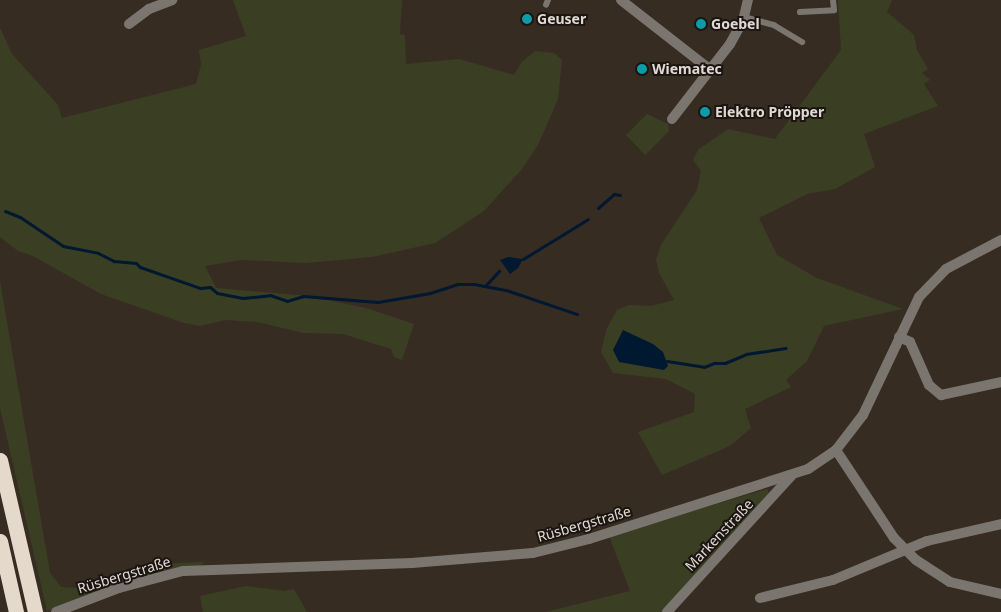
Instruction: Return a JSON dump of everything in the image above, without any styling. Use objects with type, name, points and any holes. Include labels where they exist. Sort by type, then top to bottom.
[{"type":"highway","points":[[0,460],[34,612]]},
{"type":"highway","points":[[0,541],[16,612]]},
{"type":"street","points":[[129,24],[149,9],[172,0]]},
{"type":"street","points":[[621,0],[708,68]]},
{"type":"street","points":[[672,119],[708,68],[730,44],[744,17],[748,0]]},
{"type":"street","name":"Rüsbergstraße","points":[[56,612],[119,588],[183,571],[412,563],[533,553],[589,539],[792,475],[824,461],[836,450],[863,415],[919,297],[930,284],[966,256],[1001,240]]},
{"type":"street","points":[[899,337],[910,342],[929,385],[941,395],[1001,382]]},
{"type":"street","points":[[836,450],[905,550],[950,582],[1001,594]]},
{"type":"street","name":"Markenstraße","points":[[667,612],[792,475]]},
{"type":"street","points":[[760,598],[833,580],[905,550],[953,533],[1001,524]]},
{"type":"lane","points":[[800,12],[834,10],[833,0]]},
{"type":"lane","points":[[744,17],[774,26],[802,42]]},
{"type":"green space","points":[[233,0],[402,0],[400,34],[405,35],[406,64],[459,59],[514,75],[522,62],[535,51],[554,53],[562,60],[558,99],[538,145],[522,169],[484,211],[435,243],[372,257],[306,263],[241,260],[205,266],[216,288],[309,296],[366,308],[414,324],[402,360],[394,357],[391,349],[343,334],[303,333],[258,322],[225,320],[200,326],[184,323],[101,294],[33,256],[18,251],[0,237],[0,28],[12,54],[58,105],[62,118],[196,84],[201,65],[199,50],[246,36]]},
{"type":"green space","points":[[838,0],[892,0],[887,12],[914,35],[917,50],[928,69],[922,73],[930,80],[924,84],[938,106],[864,134],[875,167],[835,189],[807,194],[759,218],[777,255],[817,278],[903,309],[824,326],[807,361],[786,380],[791,387],[745,409],[751,428],[730,446],[662,475],[638,432],[694,412],[695,394],[666,379],[613,373],[601,352],[606,330],[617,310],[629,305],[651,306],[674,300],[659,273],[656,260],[661,245],[697,190],[701,171],[693,160],[698,150],[728,129],[775,139],[841,50]]},
{"type":"green space","points":[[647,114],[668,124],[669,131],[645,155],[626,135]]},
{"type":"green space","points":[[0,281],[50,573],[61,587],[79,588],[149,564],[205,562],[197,567],[115,586],[47,611],[0,408]]},
{"type":"green space","points":[[767,489],[769,493],[663,612],[546,612],[630,591],[609,536]]},
{"type":"green space","points":[[246,586],[284,591],[294,589],[307,612],[203,612],[200,596]]},
{"type":"water","points":[[508,257],[523,259],[518,268],[510,274],[500,260]]},
{"type":"water","points":[[623,330],[653,344],[663,352],[668,366],[664,370],[619,362],[613,350]]},
{"type":"waterway","points":[[598,208],[614,194],[620,195]]},
{"type":"waterway","points":[[5,211],[20,217],[63,246],[98,253],[114,261],[136,263],[140,267],[200,288],[210,287],[217,293],[243,298],[270,295],[287,301],[303,296],[378,302],[430,293],[458,284],[474,284],[509,291],[577,314]]},
{"type":"waterway","points":[[523,259],[588,219]]},
{"type":"waterway","points":[[485,286],[499,271]]},
{"type":"waterway","points":[[667,361],[704,367],[714,363],[725,363],[746,354],[786,348]]},
{"type":"place","name":"Geuser","points":[[527,19]]},
{"type":"place","name":"Goebel","points":[[701,24]]},
{"type":"place","name":"Wiematec","points":[[642,69]]},
{"type":"place","name":"Elektro Pröpper","points":[[705,112]]}]
